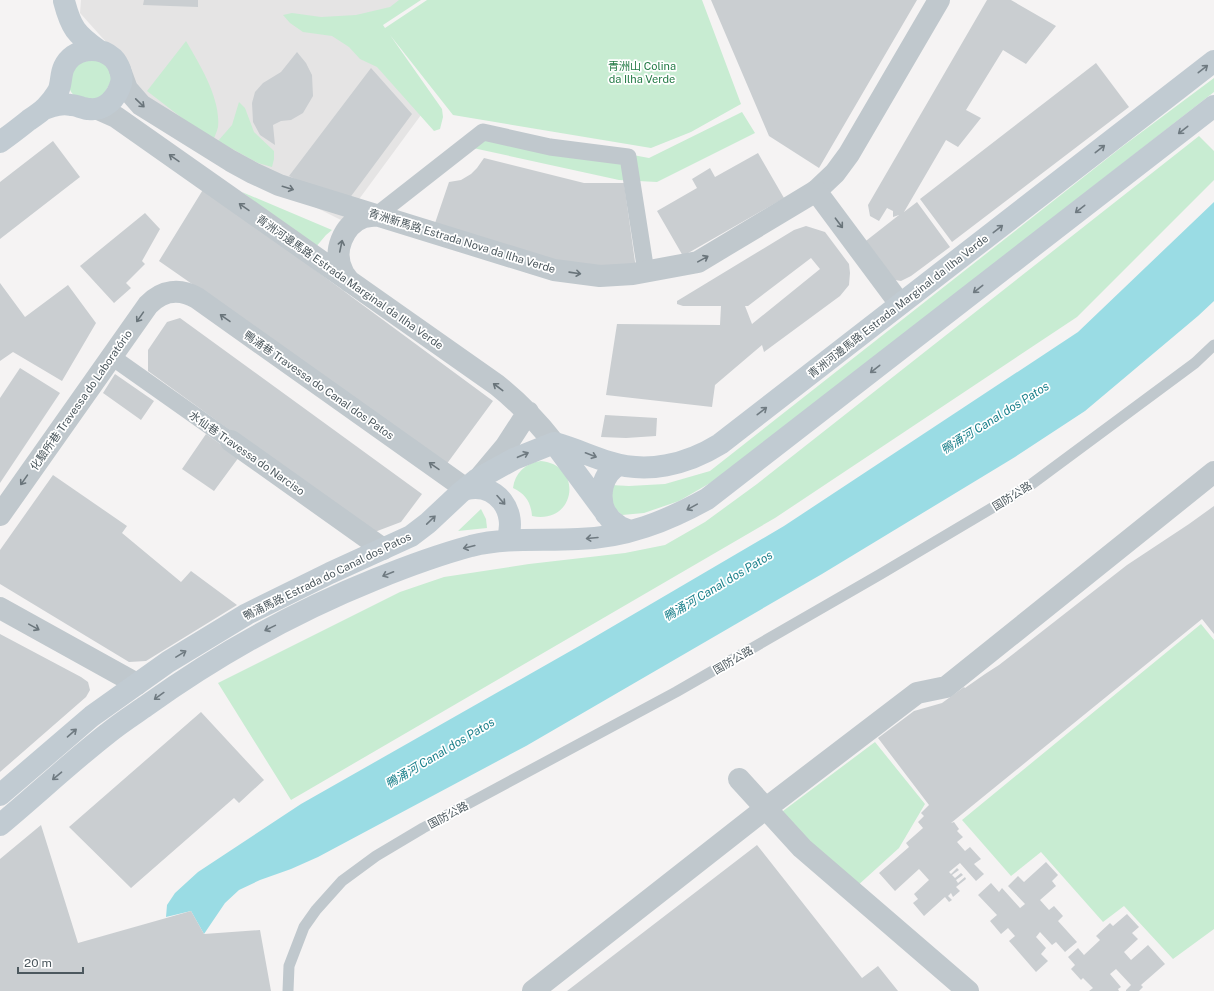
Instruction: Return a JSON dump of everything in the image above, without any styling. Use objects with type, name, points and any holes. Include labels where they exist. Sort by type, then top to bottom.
[{"type":"main road","points":[[44,109],[57,104],[71,104],[88,108],[106,105],[114,99],[119,90],[121,80],[120,70],[115,61],[82,38],[70,21],[64,1]]},
{"type":"main road","points":[[64,1],[65,68],[62,86],[65,94],[71,102],[88,108]]},
{"type":"main road","points":[[0,142],[44,109],[58,92],[65,68],[77,53],[87,50],[98,50]]},
{"type":"main road","name":"青洲河邊馬路 Estrada Marginal da Ilha Verde","points":[[554,443],[619,465],[640,468],[661,467],[682,463],[706,453],[720,444],[1214,61]]},
{"type":"main road","points":[[554,443],[607,515],[620,527],[630,531],[667,520],[707,499],[1214,106]]},
{"type":"main road","name":"鴨涌馬路 Estrada do Canal dos Patos","points":[[0,795],[92,716],[168,662],[247,614],[330,573],[411,536],[428,523],[443,507],[471,484],[514,459],[554,443]]},
{"type":"main road","points":[[607,515],[602,499],[602,487],[610,472],[614,467],[619,465]]},
{"type":"main road","points":[[471,484],[472,488],[484,489],[495,494],[503,502],[509,512],[511,523],[507,540]]},
{"type":"main road","name":"鴨涌馬路 Estrada do Canal dos Patos","points":[[0,825],[107,734],[181,681],[258,634],[340,594],[424,560],[472,546],[507,540],[580,539],[602,537],[630,531]]},
{"type":"street","name":"青洲新馬路 Estrada Nova da Ilha Verde","points":[[120,70],[127,89],[141,105],[231,161],[280,185],[554,270],[600,276],[633,274],[698,262],[816,191],[835,173],[849,154],[939,0]]},
{"type":"street","name":"青洲河邊馬路 Estrada Marginal da Ilha Verde","points":[[88,108],[116,117],[496,385],[528,412],[554,443]]},
{"type":"street","points":[[350,282],[343,272],[339,259],[339,246],[344,234],[352,224],[364,217],[377,215],[483,132],[550,147],[628,157],[646,272]]},
{"type":"street","points":[[816,191],[900,304]]},
{"type":"street","name":"化驗所巷 Travessa do Laboratório","points":[[0,515],[148,305],[157,297],[168,292]]},
{"type":"street","name":"鴨涌巷 Travessa do Canal dos Patos","points":[[168,292],[180,292],[197,298],[471,484]]},
{"type":"street","name":"水仙巷 Travessa do Narciso","points":[[112,357],[383,549]]},
{"type":"street","points":[[471,484],[492,464],[506,446],[528,412]]},
{"type":"street","points":[[533,991],[765,808],[917,694],[946,687],[1214,472]]},
{"type":"street","points":[[0,608],[137,684]]},
{"type":"street","points":[[739,779],[802,848],[968,991]]},
{"type":"lane","name":"国防公路","points":[[288,991],[289,966],[304,926],[316,910],[342,882],[376,856],[424,828],[676,692],[879,575],[1029,486],[1195,363],[1214,345]]},
{"type":"shaded area","points":[[81,0],[414,0],[378,26],[432,100],[343,221],[281,190],[144,100],[116,53],[80,13]]},
{"type":"green space","name":"青洲山 Colina da Ilha Verde","points":[[399,0],[421,0],[383,25],[385,28],[427,0],[702,0],[741,104],[691,132],[651,148],[453,115],[390,35],[442,109],[443,117],[440,129],[434,131],[377,67],[360,59],[349,47],[332,36],[303,32],[290,23],[283,15],[292,13],[321,17],[356,15],[390,7]]},
{"type":"green space","points":[[186,41],[208,82],[216,105],[218,127],[213,142],[147,91]]},
{"type":"green space","points":[[101,58],[114,76],[100,101],[77,97],[70,91],[69,86],[70,75],[74,64]]},
{"type":"green space","points":[[1214,78],[1214,92],[724,475],[679,501],[644,513],[622,515],[610,504],[611,485],[629,486],[665,484],[710,471],[1123,146]]},
{"type":"green space","points":[[239,102],[245,108],[254,132],[274,151],[272,167],[258,163],[218,141],[232,125]]},
{"type":"green space","points":[[742,112],[755,133],[657,182],[619,180],[473,148],[477,126],[649,158]]},
{"type":"green space","points":[[1199,136],[1214,151],[1214,180],[1077,317],[775,518],[291,800],[218,683],[400,592],[444,577],[529,564],[625,553],[665,545],[705,522],[757,484]]},
{"type":"green space","points":[[242,192],[332,230],[315,248]]},
{"type":"green space","points":[[541,461],[555,465],[564,473],[569,483],[569,493],[566,504],[558,512],[547,516],[532,516],[527,499],[518,490],[513,488],[516,478],[526,466]]},
{"type":"green space","points":[[481,509],[486,519],[487,528],[458,531]]},
{"type":"green space","points":[[1201,624],[1214,640],[1214,929],[1173,959],[1124,906],[1103,922],[1041,852],[1011,876],[962,820]]},
{"type":"green space","points":[[875,742],[925,804],[899,848],[856,887],[779,814]]},
{"type":"water","name":"鴨涌河 Canal dos Patos","points":[[1214,202],[1214,301],[1085,411],[1015,457],[822,574],[526,746],[318,857],[239,890],[225,903],[204,934],[191,911],[166,917],[167,905],[175,893],[198,872],[301,804],[581,645],[784,526],[1078,332]]},
{"type":"building","points":[[144,0],[198,0],[198,7],[143,5]]},
{"type":"building","points":[[711,0],[917,0],[819,168],[769,136]]},
{"type":"building","points":[[987,0],[1011,0],[1056,26],[1026,64],[1003,50],[966,110],[981,118],[958,147],[946,140],[904,212],[917,202],[950,247],[911,276],[901,281],[895,280],[862,244],[899,215],[893,217],[893,211],[887,208],[879,221],[870,216],[868,205]]},
{"type":"building","points":[[297,52],[306,63],[312,75],[313,96],[303,113],[291,120],[281,121],[273,125],[275,145],[260,135],[253,122],[252,103],[255,92],[263,83],[281,72]]},
{"type":"building","points":[[1096,63],[1129,107],[952,242],[920,199]]},
{"type":"building","points":[[371,68],[412,114],[346,203],[289,176]]},
{"type":"building","points":[[53,141],[80,177],[0,239],[0,182]]},
{"type":"building","points":[[758,153],[784,198],[683,256],[657,211],[697,188],[692,179],[710,168],[715,177]]},
{"type":"building","points":[[484,158],[584,183],[624,183],[636,269],[564,266],[433,229],[449,182],[461,180],[471,174]]},
{"type":"building","points":[[204,188],[493,401],[443,469],[248,323],[159,261]]},
{"type":"building","points":[[145,213],[160,229],[142,261],[145,264],[126,283],[131,288],[114,303],[80,266]]},
{"type":"building","points":[[806,226],[825,232],[849,264],[849,285],[840,296],[764,352],[762,345],[715,385],[712,407],[606,395],[617,324],[720,325],[721,306],[683,306],[677,304],[677,301],[794,230]],"holes":[[[811,258],[820,269],[752,324],[745,306],[748,306]]]},
{"type":"building","points":[[0,283],[25,317],[68,285],[96,323],[62,381],[13,352],[0,361]]},
{"type":"building","points":[[180,318],[422,494],[401,522],[372,533],[148,371],[148,350],[167,322]]},
{"type":"building","points":[[20,368],[60,393],[0,483],[0,398]]},
{"type":"building","points":[[115,374],[154,401],[141,420],[103,393]]},
{"type":"building","points":[[605,415],[657,418],[656,436],[626,438],[601,437]]},
{"type":"building","points":[[206,434],[239,457],[214,491],[182,469]]},
{"type":"building","points":[[53,475],[127,526],[122,533],[181,582],[191,571],[237,605],[146,661],[129,662],[0,584],[0,550]]},
{"type":"building","points":[[1214,506],[1214,634],[1202,619],[951,823],[954,822],[959,829],[957,831],[963,837],[957,842],[965,851],[970,847],[981,859],[974,864],[984,874],[976,881],[960,863],[949,872],[951,874],[957,868],[959,870],[952,875],[955,878],[961,873],[963,875],[956,880],[958,883],[965,877],[966,879],[956,887],[960,891],[953,897],[951,893],[948,896],[952,900],[949,902],[945,897],[924,916],[913,903],[918,899],[914,894],[929,880],[919,869],[895,891],[879,873],[909,847],[906,843],[923,828],[918,822],[924,816],[921,813],[929,805],[878,738],[914,711],[942,703],[999,665],[1127,565]]},
{"type":"building","points":[[0,634],[81,677],[88,682],[90,690],[86,697],[0,772]]},
{"type":"building","points":[[201,712],[264,780],[239,803],[234,798],[131,888],[69,827]]},
{"type":"building","points":[[41,825],[78,943],[191,911],[204,934],[260,930],[271,991],[0,991],[0,859]]},
{"type":"building","points":[[757,845],[862,978],[878,966],[898,991],[567,991]]},
{"type":"building","points":[[1046,862],[1058,875],[1052,881],[1056,886],[1040,900],[1049,910],[1054,906],[1063,916],[1058,921],[1077,942],[1065,952],[1056,942],[1052,945],[1040,932],[1036,937],[1046,948],[1041,954],[1048,961],[1036,972],[1009,941],[1015,936],[1008,928],[1001,934],[990,921],[997,915],[978,895],[991,883],[999,892],[1002,888],[1020,908],[1025,904],[1008,886],[1018,876],[1024,882]]},
{"type":"building","points":[[1127,914],[1139,927],[1132,933],[1138,939],[1124,952],[1131,960],[1148,945],[1165,964],[1141,985],[1143,987],[1139,991],[1126,991],[1131,985],[1116,969],[1110,974],[1121,987],[1118,989],[1119,991],[1089,991],[1093,988],[1083,978],[1081,980],[1071,969],[1075,965],[1068,957],[1078,948],[1084,955],[1100,940],[1096,936],[1110,923],[1113,926]]}]
